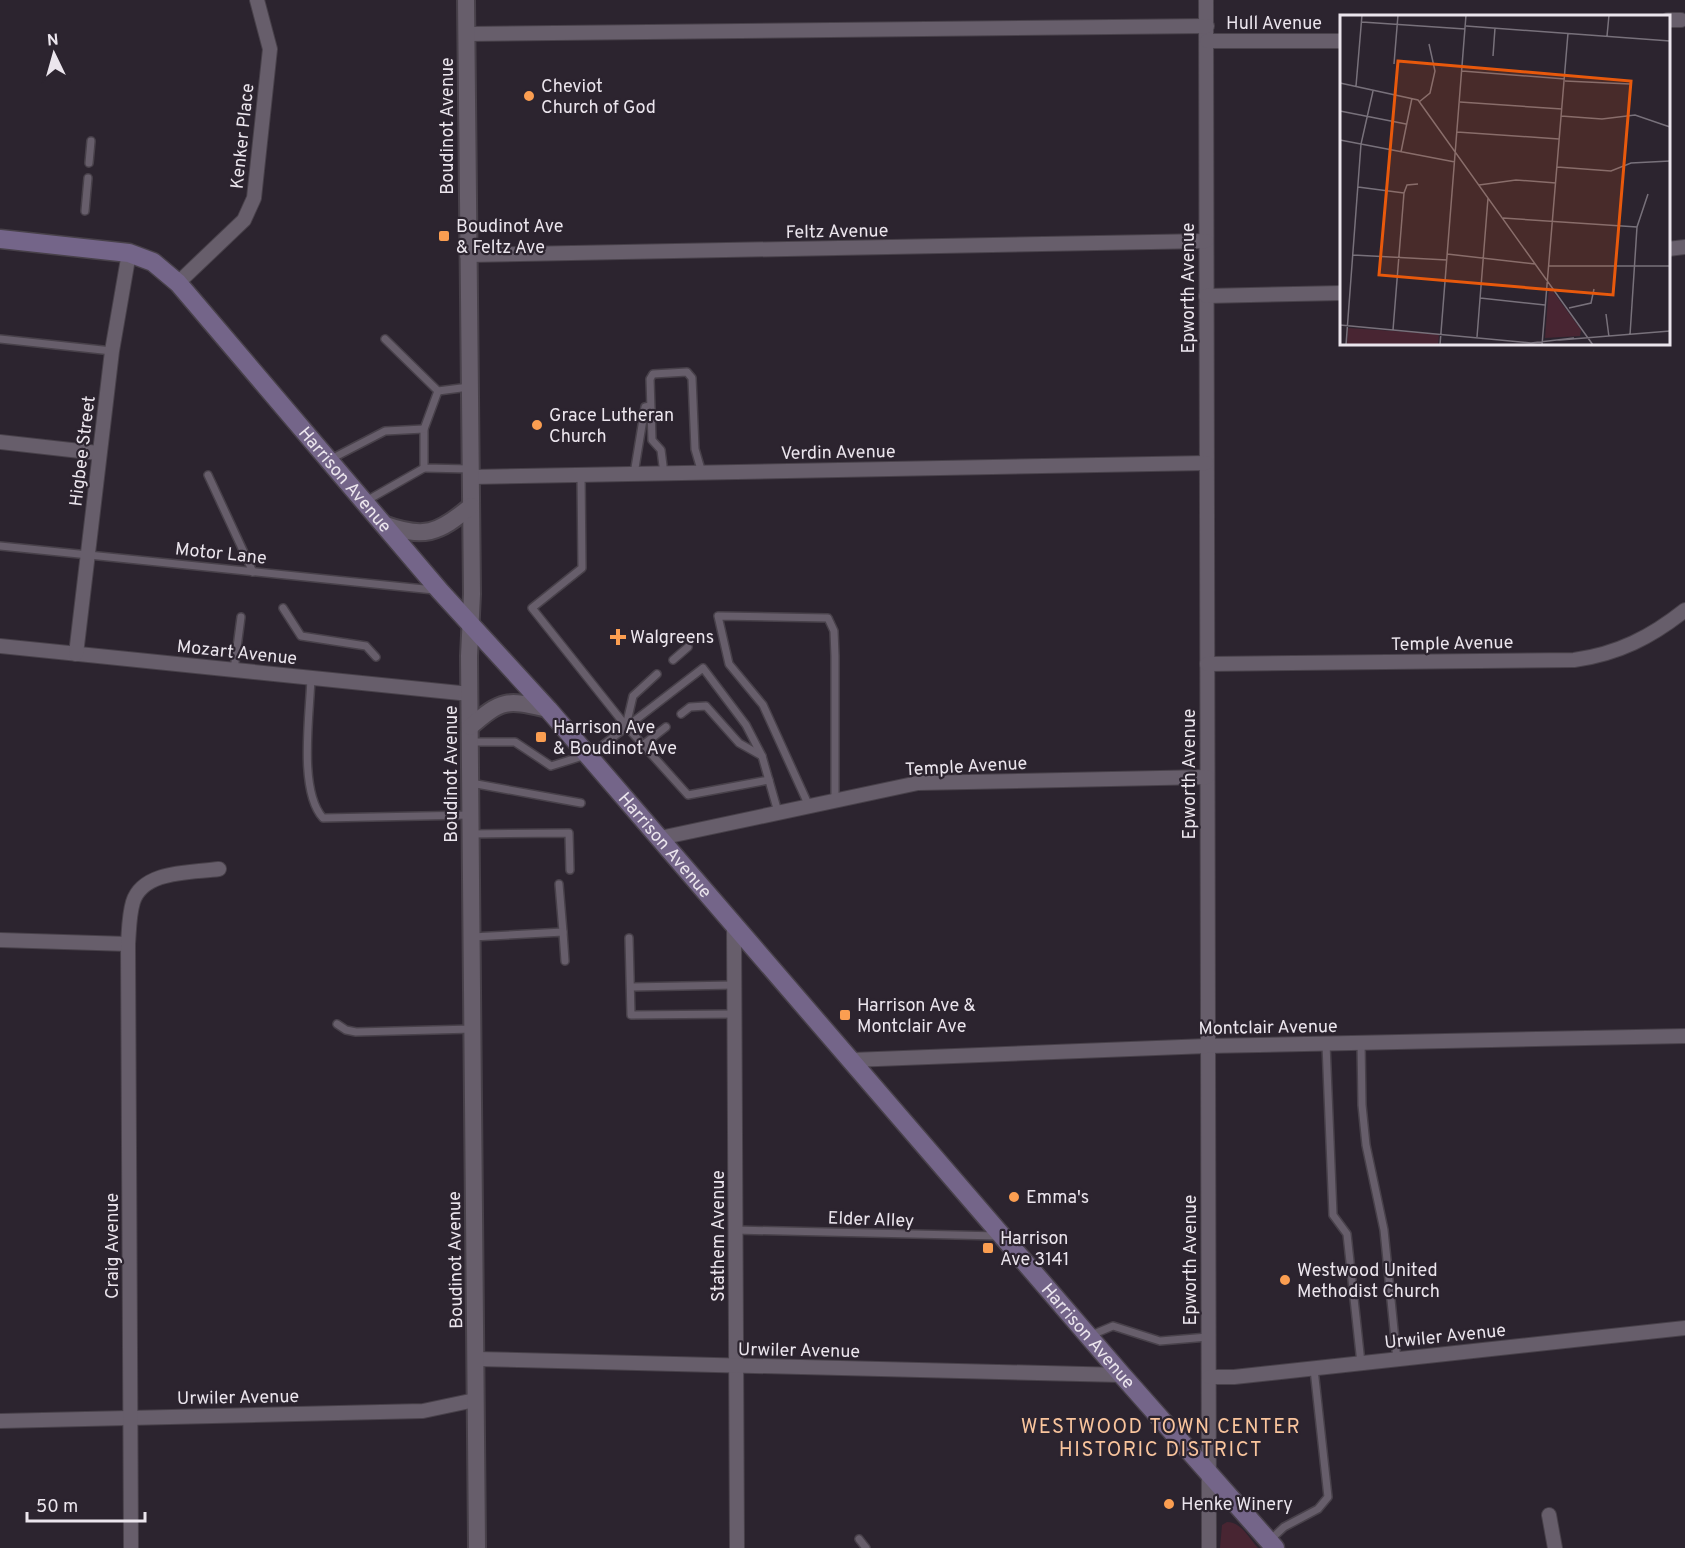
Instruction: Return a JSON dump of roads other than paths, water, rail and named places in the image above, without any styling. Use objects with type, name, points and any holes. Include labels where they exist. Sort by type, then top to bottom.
[{"type":"main road","name":"Harrison Avenue","points":[[0,239],[129,253],[153,262],[178,283],[440,591],[548,709],[1122,1375],[1272,1545]]},
{"type":"street","name":"Kenker Place","points":[[178,283],[244,220],[252,204],[270,49],[257,0]]},
{"type":"street","name":"Boudinot Avenue","points":[[466,0],[477,1548]]},
{"type":"street","name":"Epworth Avenue","points":[[1206,0],[1209,1548]]},
{"type":"street","name":"Hull Avenue","points":[[466,34],[1206,26]]},
{"type":"street","name":"Hull Avenue","points":[[1207,41],[1340,41]]},
{"type":"street","name":"Feltz Avenue","points":[[467,255],[1206,241]]},
{"type":"street","points":[[1670,249],[1685,247]]},
{"type":"street","name":"Higbee Street","points":[[76,654],[111,351],[129,253]]},
{"type":"street","points":[[1206,296],[1340,293]]},
{"type":"street","points":[[0,442],[98,453]]},
{"type":"street","name":"Verdin Avenue","points":[[471,473],[664,474],[1206,463]]},
{"type":"street","points":[[383,524],[410,534],[422,532],[441,527],[471,506]]},
{"type":"street","name":"Temple Avenue","points":[[1207,664],[1574,660],[1617,651],[1644,639],[1685,610]]},
{"type":"street","name":"Mozart Avenue","points":[[0,646],[470,694]]},
{"type":"street","points":[[470,735],[487,712],[506,702],[548,709]]},
{"type":"street","name":"Temple Avenue","points":[[660,838],[918,783],[1207,777]]},
{"type":"street","name":"Craig Avenue","points":[[131,1548],[128,944],[133,903],[145,884],[155,878],[219,869]]},
{"type":"street","name":"Stathem Avenue","points":[[734,924],[737,1548]]},
{"type":"street","points":[[0,940],[128,944]]},
{"type":"street","name":"Montclair Avenue","points":[[852,1060],[1207,1046],[1685,1036]]},
{"type":"street","name":"Urwiler Avenue","points":[[1209,1377],[1314,1369],[1685,1328]]},
{"type":"street","name":"Urwiler Avenue","points":[[476,1359],[1122,1375]]},
{"type":"street","name":"Urwiler Avenue","points":[[0,1421],[423,1411],[475,1400]]},
{"type":"street","points":[[1549,1515],[1555,1548]]},
{"type":"lane","points":[[89,163],[90,141]]},
{"type":"lane","points":[[85,211],[88,178]]},
{"type":"lane","points":[[0,339],[111,351]]},
{"type":"lane","points":[[385,339],[438,391]]},
{"type":"lane","points":[[664,474],[661,450],[652,440],[650,379],[653,374],[687,372],[692,378],[695,449],[702,473]]},
{"type":"lane","points":[[438,391],[469,387]]},
{"type":"lane","points":[[424,468],[424,429],[438,391]]},
{"type":"lane","points":[[634,474],[645,407],[650,406]]},
{"type":"lane","points":[[329,461],[385,431],[424,429]]},
{"type":"lane","points":[[364,502],[424,468],[471,473]]},
{"type":"lane","points":[[208,475],[253,572]]},
{"type":"lane","points":[[581,475],[582,568],[532,608],[626,726],[688,795],[769,780]]},
{"type":"lane","name":"Motor Lane","points":[[0,546],[440,591]]},
{"type":"lane","points":[[283,608],[301,636],[366,646],[376,657]]},
{"type":"lane","points":[[809,806],[763,705],[729,664],[718,616],[828,618],[834,631],[835,656],[835,800]]},
{"type":"lane","points":[[234,670],[241,617]]},
{"type":"lane","points":[[673,660],[688,647]]},
{"type":"lane","points":[[470,735],[515,742],[551,766],[603,746],[704,668],[746,725],[762,756],[778,812]]},
{"type":"lane","points":[[626,726],[633,696],[657,674]]},
{"type":"lane","points":[[311,677],[308,776],[315,810],[322,818],[471,816]]},
{"type":"lane","points":[[681,714],[690,706],[706,706],[739,743],[762,756]]},
{"type":"lane","points":[[644,745],[666,727]]},
{"type":"lane","points":[[471,783],[581,803]]},
{"type":"lane","points":[[471,834],[569,833],[570,870]]},
{"type":"lane","points":[[559,884],[565,961]]},
{"type":"lane","points":[[472,937],[562,932]]},
{"type":"lane","points":[[629,938],[631,1015],[735,1014]]},
{"type":"lane","points":[[632,987],[734,986]]},
{"type":"lane","points":[[337,1024],[356,1032],[473,1029]]},
{"type":"lane","points":[[1361,1043],[1366,1145],[1384,1230],[1397,1359]]},
{"type":"lane","points":[[1326,1044],[1334,1215],[1347,1234],[1361,1364]]},
{"type":"lane","name":"Elder Alley","points":[[736,1230],[1004,1236]]},
{"type":"lane","points":[[1089,1336],[1113,1326],[1160,1341],[1208,1337]]},
{"type":"lane","points":[[1272,1545],[1284,1527],[1318,1509],[1328,1497],[1314,1369]]},
{"type":"lane","points":[[859,1539],[866,1548]]},
{"type":"place","name":"Cheviot Church of God","points":[[529,96]]},
{"type":"place","name":"Boudinot Ave & Feltz Ave","points":[[444,236]]},
{"type":"place","name":"Grace Lutheran Church","points":[[537,425]]},
{"type":"place","name":"Walgreens","points":[[618,637]]},
{"type":"place","name":"Harrison Ave & Boudinot Ave","points":[[541,737]]},
{"type":"place","name":"Harrison Ave & Montclair Ave","points":[[845,1015]]},
{"type":"place","name":"Emma's","points":[[1014,1197]]},
{"type":"place","name":"Harrison Ave 3141","points":[[988,1248]]},
{"type":"place","name":"Westwood United Methodist Church","points":[[1285,1280]]},
{"type":"place","name":"Henke Winery","points":[[1169,1504]]},
{"type":"district","name":"WESTWOOD TOWN CENTER HISTORIC DISTRICT","points":[[1161,1438]]}]
